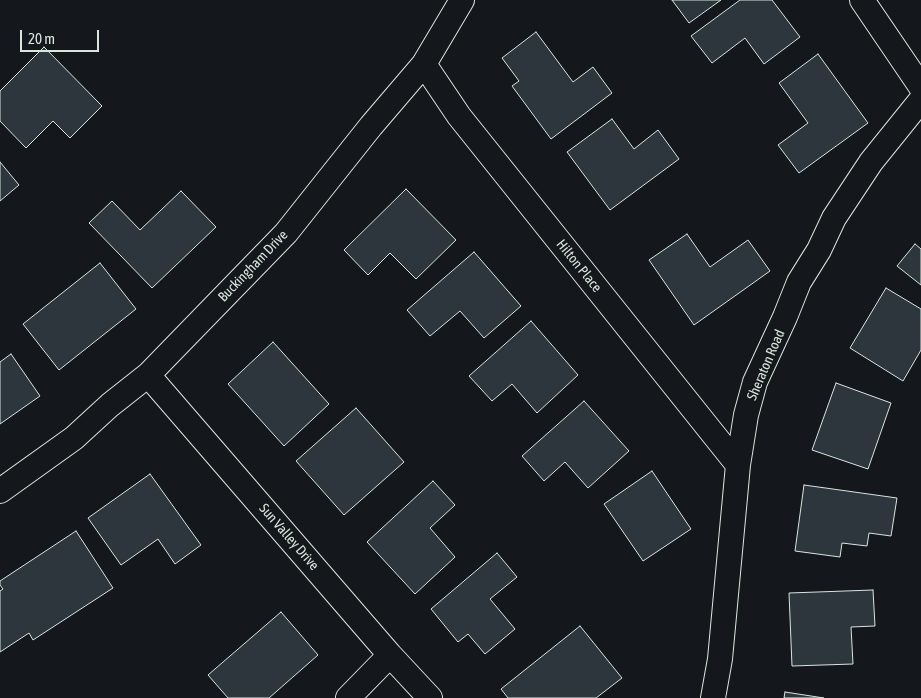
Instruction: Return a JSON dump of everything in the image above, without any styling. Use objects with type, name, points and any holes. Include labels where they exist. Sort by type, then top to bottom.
[{"type":"street","name":"Buckingham Drive","points":[[0,491],[74,438],[110,405],[148,375],[286,233],[371,126],[424,64],[462,0]]},
{"type":"street","points":[[862,0],[921,87]]},
{"type":"street","name":"Hilton Place","points":[[424,64],[459,116],[738,465]]},
{"type":"street","name":"Sheraton Road","points":[[713,698],[720,659],[738,465],[746,415],[755,382],[786,317],[798,282],[819,250],[834,218],[871,162],[921,100]]},
{"type":"street","name":"Sun Valley Drive","points":[[148,375],[390,655],[430,698]]},
{"type":"street","points":[[348,698],[390,655]]},
{"type":"building","points":[[672,0],[721,0],[689,23]]},
{"type":"building","points":[[740,0],[772,0],[800,37],[764,64],[745,38],[712,63],[691,36]]},
{"type":"building","points":[[536,32],[573,82],[593,67],[612,93],[551,139],[512,86],[519,81],[502,58]]},
{"type":"building","points":[[44,47],[102,106],[70,138],[53,121],[26,148],[0,121],[0,91]]},
{"type":"building","points":[[818,54],[868,123],[799,173],[778,145],[808,123],[779,83]]},
{"type":"building","points":[[612,119],[634,149],[658,130],[679,159],[610,210],[567,152]]},
{"type":"building","points":[[0,162],[19,185],[0,201]]},
{"type":"building","points":[[406,189],[456,240],[416,279],[390,253],[368,275],[344,250]]},
{"type":"building","points":[[181,191],[216,227],[152,288],[89,223],[112,201],[140,230]]},
{"type":"building","points":[[687,234],[710,267],[748,240],[770,271],[694,325],[649,260]]},
{"type":"building","points":[[915,244],[921,249],[921,285],[897,266]]},
{"type":"building","points":[[474,252],[521,306],[484,338],[460,311],[430,336],[407,310]]},
{"type":"building","points":[[100,263],[136,309],[59,370],[23,324]]},
{"type":"building","points":[[886,288],[921,309],[921,350],[903,381],[850,348]]},
{"type":"building","points":[[531,321],[578,375],[537,413],[512,384],[492,401],[469,376]]},
{"type":"building","points":[[273,342],[329,404],[284,446],[228,384]]},
{"type":"building","points":[[11,354],[40,396],[0,424],[0,362]]},
{"type":"building","points":[[836,383],[891,403],[868,469],[812,450]]},
{"type":"building","points":[[584,401],[629,451],[588,488],[565,462],[544,481],[522,456]]},
{"type":"building","points":[[356,408],[404,462],[344,515],[296,461]]},
{"type":"building","points":[[652,471],[691,529],[643,561],[604,504]]},
{"type":"building","points":[[150,474],[201,545],[175,564],[158,539],[121,565],[88,518]]},
{"type":"building","points":[[433,481],[455,505],[430,528],[455,557],[415,594],[367,542]]},
{"type":"building","points":[[804,485],[897,498],[891,536],[869,533],[867,546],[842,543],[840,557],[795,551]]},
{"type":"building","points":[[76,531],[113,588],[33,640],[29,633],[0,652],[0,591],[3,589],[0,581]]},
{"type":"building","points":[[497,553],[517,577],[490,599],[515,629],[485,654],[468,634],[458,642],[431,609]]},
{"type":"building","points":[[873,590],[875,626],[851,627],[853,664],[792,666],[789,593]]},
{"type":"building","points":[[281,612],[318,655],[269,698],[228,698],[208,675]]},
{"type":"building","points":[[580,626],[622,678],[596,698],[508,698],[501,689]]},
{"type":"building","points":[[785,692],[824,698],[784,698]]}]
